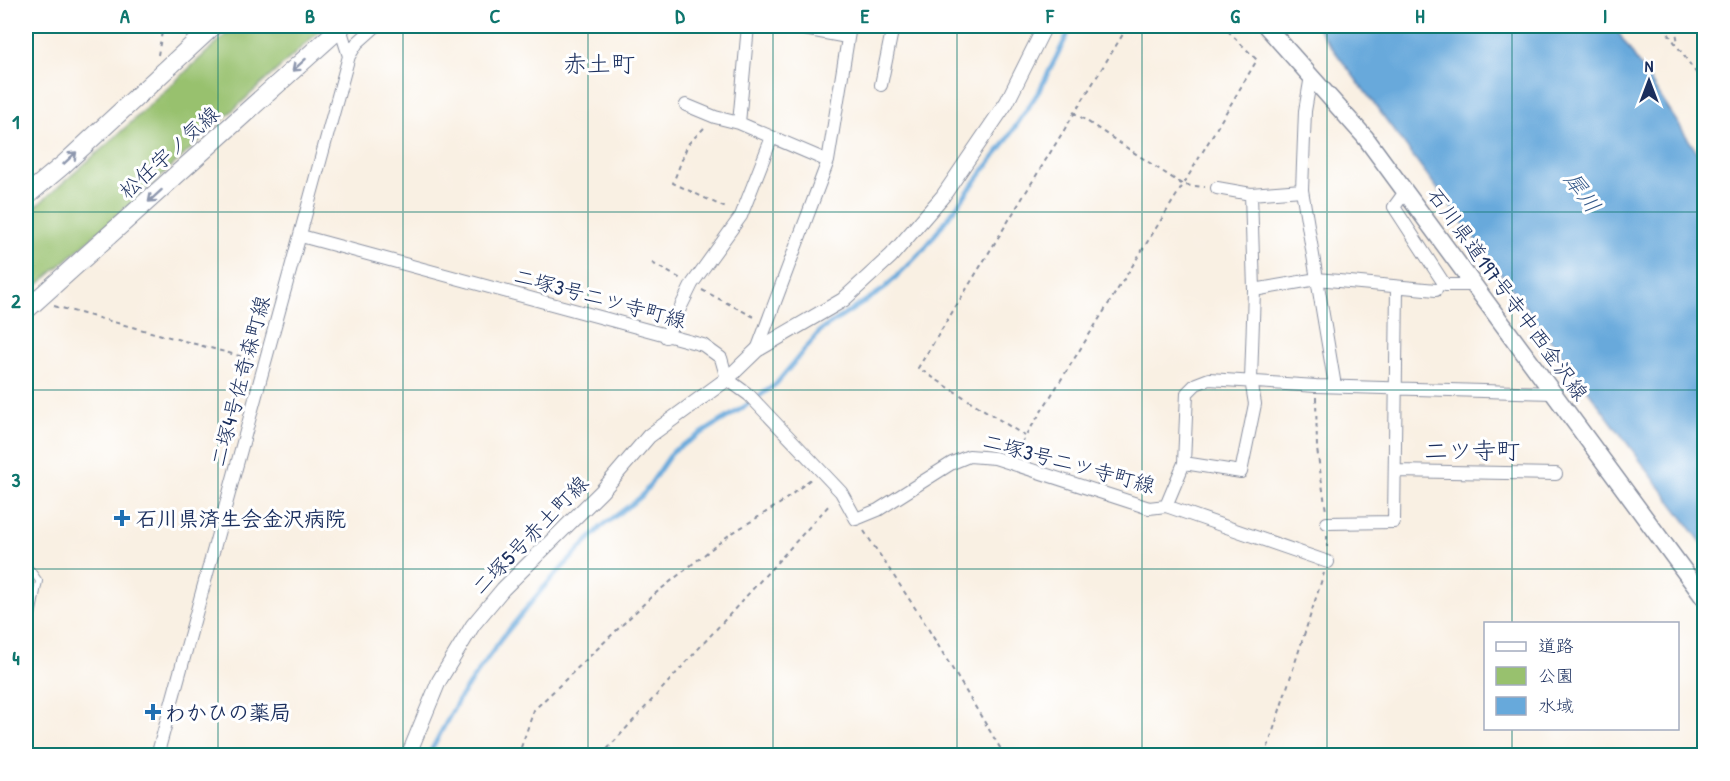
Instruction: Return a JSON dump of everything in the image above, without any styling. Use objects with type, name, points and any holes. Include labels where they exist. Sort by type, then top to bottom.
[{"type":"main road","points":[[26,196],[63,165],[213,26]]},
{"type":"main road","name":"石川県道197号寺中西金沢線","points":[[1266,26],[1365,137],[1704,598]]},
{"type":"main road","name":"松任宇ノ気線","points":[[31,306],[341,27]]},
{"type":"street","name":"二塚4号佐奇森町線","points":[[157,756],[349,56],[375,26]]},
{"type":"street","points":[[740,123],[748,26]]},
{"type":"street","points":[[756,350],[828,161],[848,31],[788,26]]},
{"type":"street","name":"二塚5号赤土町線","points":[[408,756],[439,681],[473,625],[503,589],[602,491],[649,436],[727,379],[756,350],[843,300],[891,256],[943,196],[1001,111],[1045,26]]},
{"type":"street","points":[[341,27],[349,56]]},
{"type":"street","points":[[881,85],[892,30]]},
{"type":"street","points":[[1311,76],[1305,111],[1302,190],[1335,386]]},
{"type":"street","points":[[686,105],[715,117],[740,123],[828,161]]},
{"type":"street","points":[[666,337],[692,284],[741,216],[772,137]]},
{"type":"street","points":[[1217,188],[1251,194],[1302,190]]},
{"type":"street","points":[[1184,463],[1241,472],[1255,404],[1251,380],[1254,290],[1251,194]]},
{"type":"street","name":"二塚3号二ツ寺町線","points":[[301,236],[666,337],[704,345],[721,358],[727,379],[749,395],[841,492],[856,519],[878,510],[952,463],[969,456],[1009,463],[1149,508],[1166,506],[1184,463],[1187,393],[1196,384],[1209,379],[1316,386],[1553,393]]},
{"type":"street","points":[[1254,290],[1317,279],[1436,290]]},
{"type":"street","points":[[1327,523],[1394,522],[1397,288]]},
{"type":"street","points":[[1395,471],[1556,474]]},
{"type":"street","points":[[1166,506],[1328,562]]},
{"type":"lane","points":[[26,569],[31,570],[39,581],[32,616],[26,614]]},
{"type":"path","points":[[858,26],[892,30]]},
{"type":"path","points":[[1025,436],[918,368],[1073,112],[1128,26]]},
{"type":"path","points":[[1009,463],[1183,185],[1257,60],[1223,26]]},
{"type":"path","points":[[1663,26],[1678,44],[1704,84]]},
{"type":"path","points":[[1675,26],[1678,44]]},
{"type":"path","points":[[1073,112],[1183,185],[1217,188]]},
{"type":"path","points":[[715,117],[688,144],[673,183],[741,216]]},
{"type":"path","points":[[652,263],[766,323]]},
{"type":"path","points":[[31,306],[265,363]]},
{"type":"path","points":[[1265,756],[1328,562],[1326,502],[1317,448],[1316,386]]},
{"type":"path","points":[[518,756],[534,710],[651,597],[729,536],[781,503],[821,471]]},
{"type":"path","points":[[601,756],[729,618],[841,492]]},
{"type":"path","points":[[856,519],[927,626],[1005,756]]},
{"type":"green space","points":[[235,26],[325,26],[125,209],[26,295],[26,215],[112,140]]},
{"type":"water","name":"犀川","points":[[1316,26],[1614,26],[1704,163],[1704,546]]},
{"type":"waterway","points":[[428,756],[460,697],[502,638],[543,588],[601,527],[642,496],[673,451],[744,407],[776,384],[821,330],[884,289],[924,249],[1004,144],[1039,91],[1072,26]]},
{"type":"place","name":"石川県済生会金沢病院","points":[[122,518]]},
{"type":"place","name":"わかひの薬局","points":[[153,712]]},
{"type":"district","name":"赤土町","points":[[599,63]]},
{"type":"district","name":"二ツ寺町","points":[[1472,450]]}]
